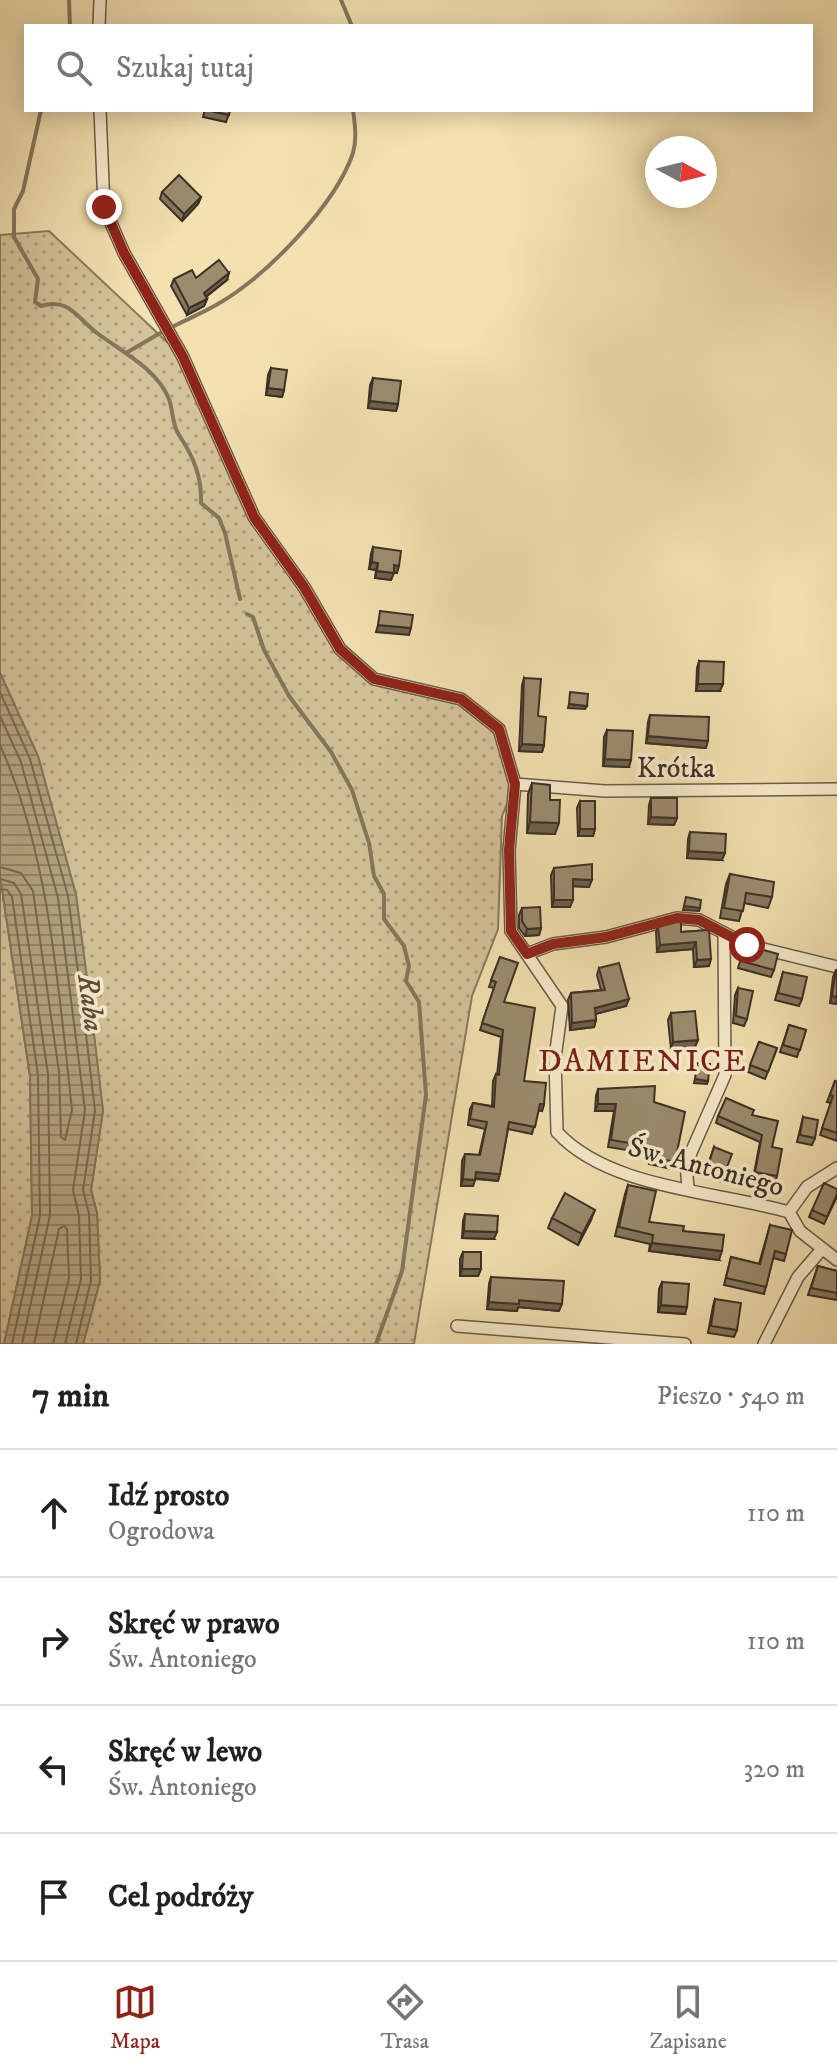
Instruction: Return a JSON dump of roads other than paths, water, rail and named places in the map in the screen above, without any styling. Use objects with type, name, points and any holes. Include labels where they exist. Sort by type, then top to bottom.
[{"type":"street","points":[[99,24],[100,0]]},
{"type":"street","name":"Św. Antoniego","points":[[100,112],[104,207],[124,253],[183,357],[254,517],[304,587],[340,649],[374,679],[461,699],[499,729],[515,784],[509,850],[511,931],[562,1006],[555,1058],[557,1132],[576,1152],[631,1176],[789,1212],[800,1231],[837,1260]]},
{"type":"street","name":"Krótka","points":[[515,784],[605,791],[837,789]]},
{"type":"street","points":[[527,954],[553,944],[606,937],[677,918],[699,920],[747,945],[837,967]]},
{"type":"street","points":[[688,1188],[686,1164],[725,1075],[724,933]]},
{"type":"street","points":[[789,1212],[807,1187],[837,1168]]},
{"type":"street","points":[[764,1344],[798,1277],[822,1249]]},
{"type":"street","points":[[457,1326],[685,1344]]},
{"type":"water","name":"Raba","points":[[0,673],[38,756],[76,895],[92,1016],[103,1111],[91,1190],[97,1213],[100,1281],[83,1344],[4,1344],[32,1216],[30,1076],[0,876]]},
{"type":"waterway","points":[[69,0],[70,24]]},
{"type":"waterway","points":[[341,0],[351,24]]},
{"type":"waterway","points":[[41,112],[23,191],[14,209],[14,237],[38,279],[35,302],[41,306],[59,304],[72,310],[147,370],[163,388],[177,431],[196,467],[201,503],[219,518],[225,533],[240,599]]},
{"type":"waterway","points":[[174,326],[237,292],[277,258],[315,217],[344,174],[353,153],[353,112]]},
{"type":"waterway","points":[[126,353],[162,332]]},
{"type":"waterway","points":[[247,614],[253,617],[264,650],[289,696],[331,752],[352,790],[369,843],[374,876],[384,894],[384,919],[404,946],[409,966],[406,981],[419,1002],[426,1095],[402,1271],[376,1344]]},
{"type":"district","name":"DAMIENICE","points":[[643,1062]]}]
